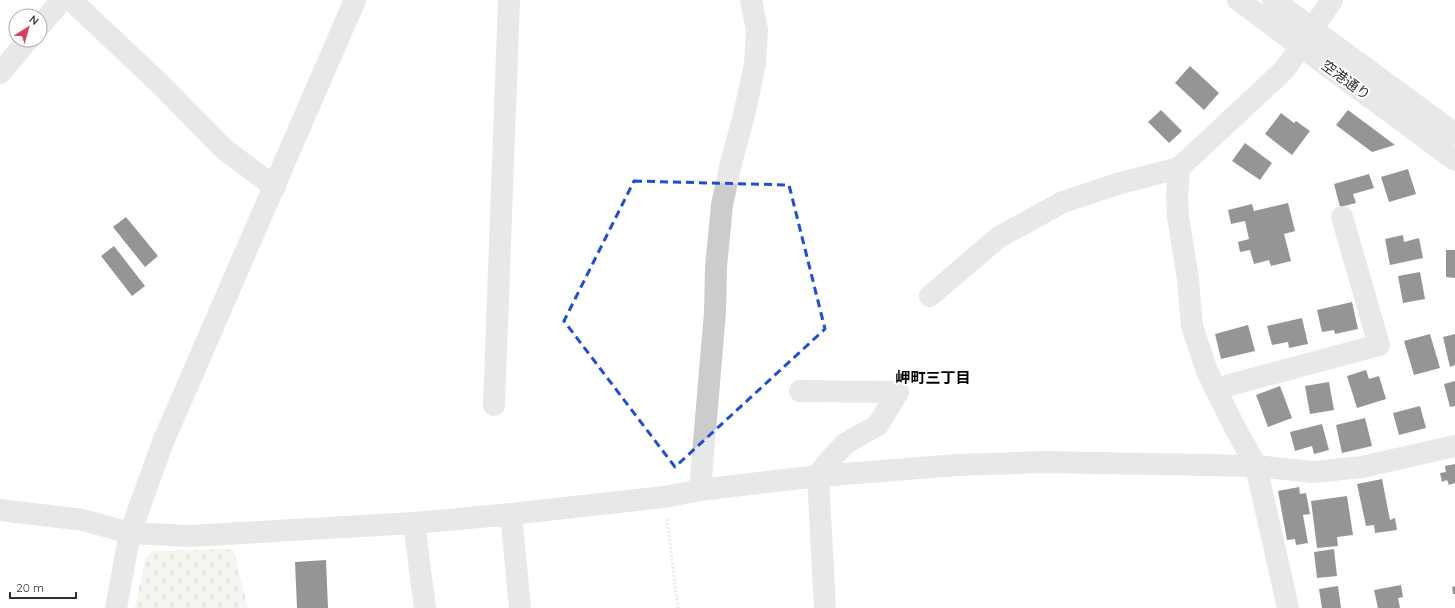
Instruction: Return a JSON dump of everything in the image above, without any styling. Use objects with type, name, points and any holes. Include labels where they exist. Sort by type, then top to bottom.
[{"type":"street","points":[[48,17],[62,0]]},
{"type":"street","points":[[70,0],[158,83],[225,150],[275,187]]},
{"type":"street","points":[[116,608],[130,533],[163,442],[355,0]]},
{"type":"street","points":[[494,405],[509,0]]},
{"type":"street","points":[[700,490],[714,312],[716,267],[722,206],[755,64],[757,30],[751,0]]},
{"type":"street","name":"空港通り","points":[[1238,0],[1307,38],[1455,134]]},
{"type":"street","name":"空港通り","points":[[1273,0],[1307,38],[1455,160]]},
{"type":"street","points":[[930,296],[999,237],[1063,202],[1117,184],[1179,168],[1282,72],[1332,0]]},
{"type":"street","points":[[0,74],[21,48]]},
{"type":"street","points":[[1179,168],[1177,196],[1178,218],[1188,279],[1192,326],[1206,371],[1256,466],[1288,608]]},
{"type":"street","points":[[1215,390],[1379,345],[1342,217]]},
{"type":"street","points":[[800,391],[898,392],[878,425],[846,443],[826,464],[818,476],[825,608]]},
{"type":"street","points":[[0,510],[84,520],[130,533],[190,536],[414,523],[664,497],[700,490],[818,476],[957,465],[1044,462],[1256,466],[1313,472],[1362,467],[1455,446]]},
{"type":"street","points":[[511,514],[520,608]]},
{"type":"street","points":[[414,523],[425,608]]},
{"type":"path","points":[[664,497],[678,608]]},
{"type":"highlighted area","points":[[634,181],[789,185],[825,329],[675,467],[564,321]]},
{"type":"green space","points":[[233,549],[248,608],[135,608],[145,559],[153,551]]},
{"type":"building","points":[[1190,66],[1219,93],[1204,110],[1175,83]]},
{"type":"building","points":[[1161,110],[1182,131],[1169,143],[1148,122]]},
{"type":"building","points":[[1348,110],[1395,145],[1372,152],[1336,125]]},
{"type":"building","points":[[1281,113],[1294,123],[1296,121],[1310,131],[1292,155],[1265,134]]},
{"type":"building","points":[[1245,143],[1272,163],[1260,180],[1232,161]]},
{"type":"building","points":[[1408,169],[1416,194],[1389,202],[1381,177]]},
{"type":"building","points":[[1369,174],[1374,188],[1353,194],[1356,203],[1340,207],[1334,184]]},
{"type":"building","points":[[1288,203],[1295,231],[1284,234],[1291,261],[1271,266],[1269,260],[1254,264],[1250,250],[1240,252],[1238,242],[1249,239],[1245,221],[1231,224],[1228,210],[1252,204],[1254,211]]},
{"type":"building","points":[[126,217],[158,256],[145,267],[113,227]]},
{"type":"building","points":[[1403,235],[1404,242],[1419,238],[1423,258],[1390,265],[1385,239]]},
{"type":"building","points":[[114,246],[145,286],[132,296],[101,256]]},
{"type":"building","points":[[1446,250],[1455,250],[1455,278],[1446,277]]},
{"type":"building","points":[[1420,272],[1425,299],[1403,303],[1398,276]]},
{"type":"building","points":[[1352,302],[1358,329],[1335,334],[1334,330],[1322,332],[1317,310]]},
{"type":"building","points":[[1302,318],[1308,344],[1289,348],[1288,342],[1272,345],[1267,326]]},
{"type":"building","points":[[1248,325],[1255,351],[1221,359],[1215,334]]},
{"type":"building","points":[[1430,334],[1440,368],[1414,375],[1404,341]]},
{"type":"building","points":[[1455,334],[1455,365],[1450,367],[1443,337]]},
{"type":"building","points":[[1366,370],[1369,379],[1379,376],[1386,399],[1357,408],[1347,376]]},
{"type":"building","points":[[1455,381],[1455,406],[1450,407],[1444,384]]},
{"type":"building","points":[[1329,382],[1334,410],[1310,414],[1305,386]]},
{"type":"building","points":[[1280,386],[1292,418],[1268,427],[1256,395]]},
{"type":"building","points":[[1420,406],[1426,428],[1399,435],[1393,413]]},
{"type":"building","points":[[1365,418],[1372,446],[1342,453],[1336,425]]},
{"type":"building","points":[[1322,424],[1329,450],[1314,454],[1312,446],[1295,451],[1290,432]]},
{"type":"building","points":[[1455,464],[1455,483],[1449,485],[1447,480],[1442,482],[1440,473],[1446,472],[1445,466]]},
{"type":"building","points":[[1382,479],[1390,520],[1395,518],[1397,530],[1375,533],[1374,525],[1366,526],[1357,484]]},
{"type":"building","points":[[1299,487],[1300,494],[1306,493],[1310,514],[1303,515],[1308,543],[1296,545],[1295,539],[1287,540],[1278,491]]},
{"type":"building","points":[[1347,496],[1353,535],[1337,537],[1338,546],[1317,548],[1311,501]]},
{"type":"building","points":[[1334,549],[1337,576],[1317,578],[1314,552]]},
{"type":"building","points":[[326,560],[328,608],[297,608],[295,562]]},
{"type":"building","points":[[1401,585],[1403,597],[1398,598],[1400,608],[1378,608],[1374,590]]},
{"type":"building","points":[[1338,586],[1341,608],[1322,608],[1319,589]]},
{"type":"building","points":[[1455,586],[1455,594],[1453,594],[1452,587]]},
{"type":"district","name":"岬町三丁目","points":[[933,378]]}]
